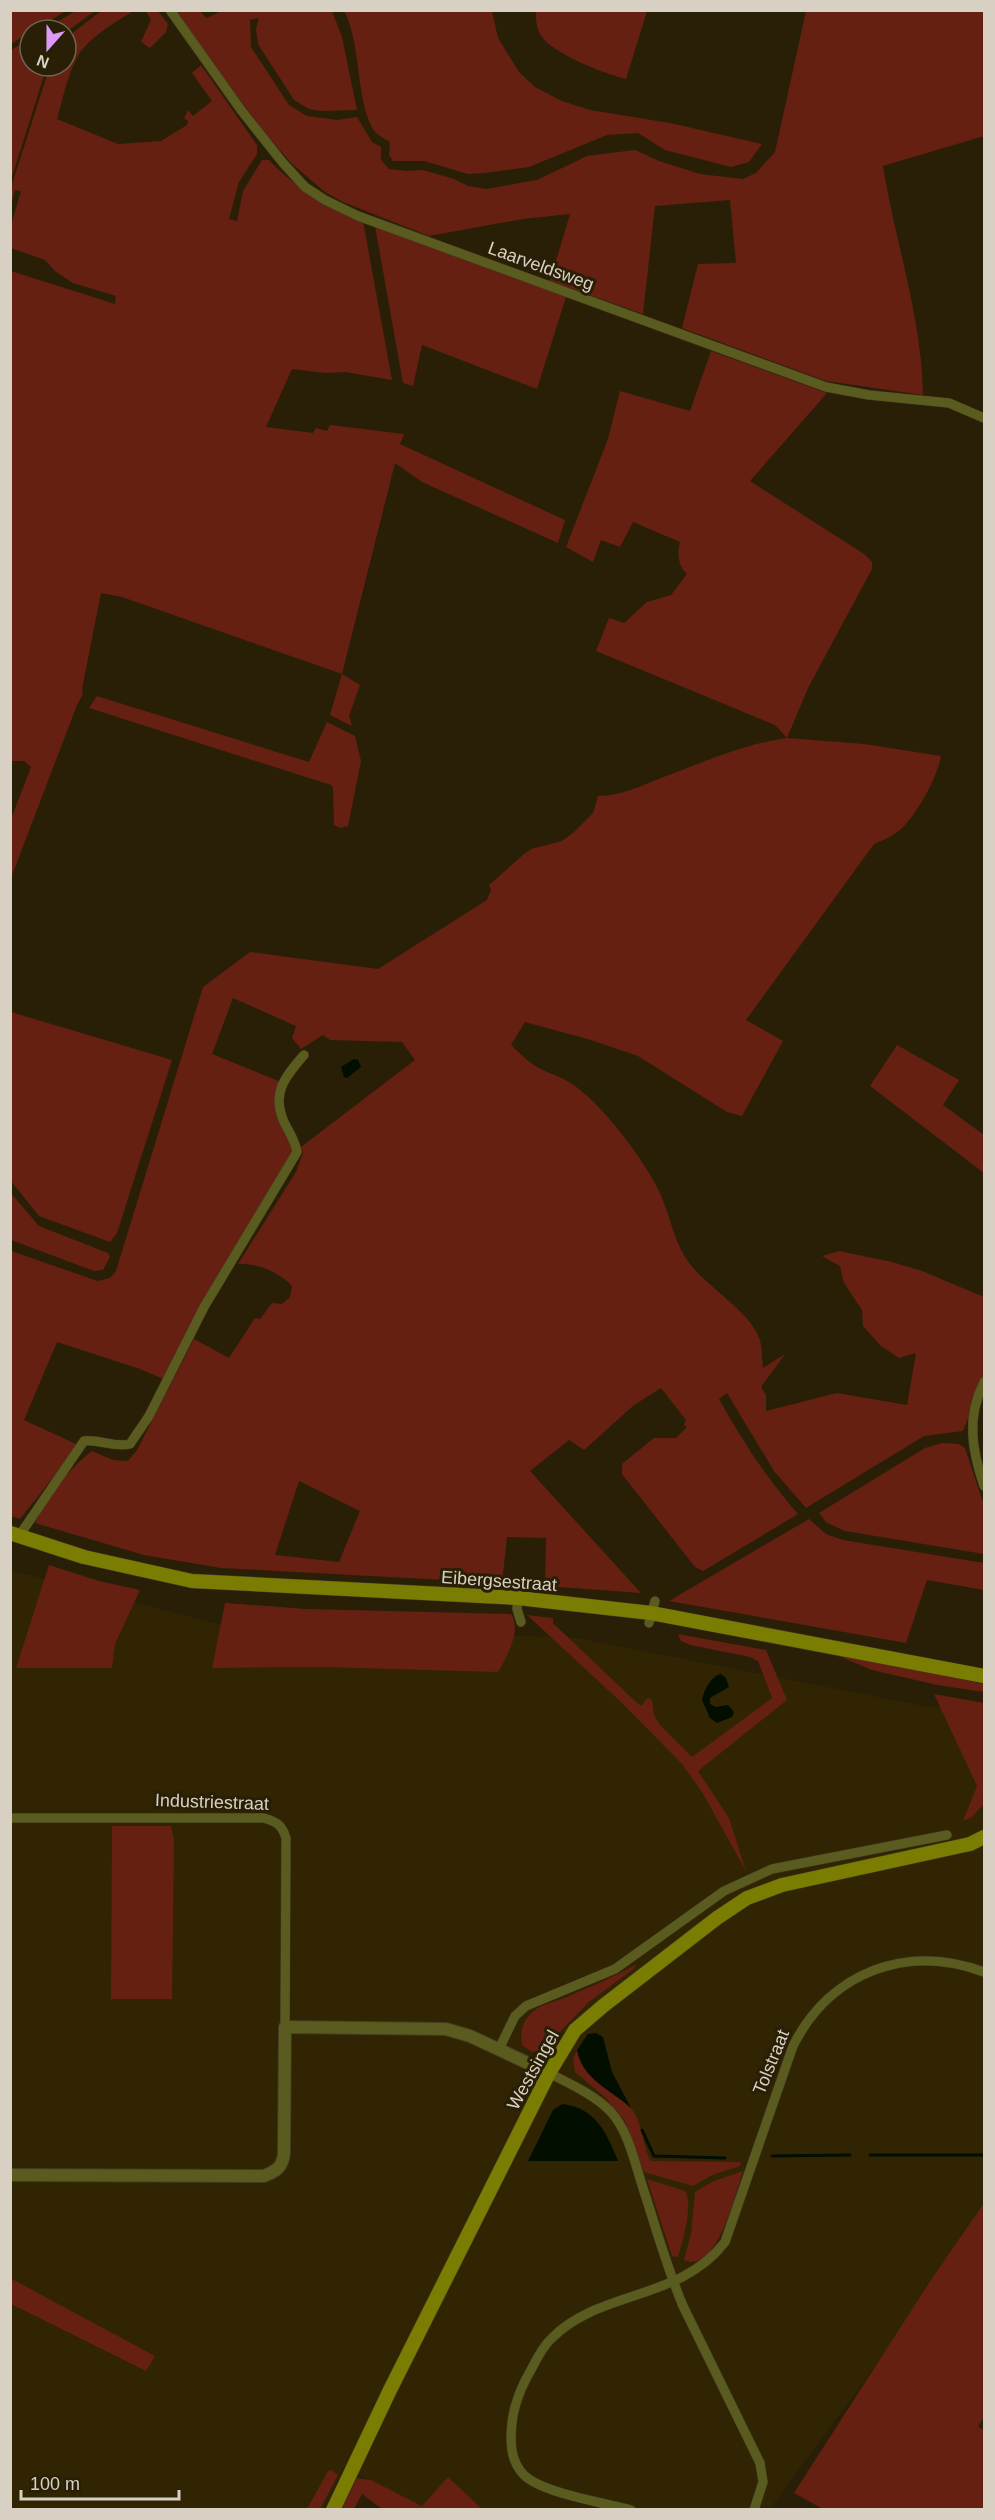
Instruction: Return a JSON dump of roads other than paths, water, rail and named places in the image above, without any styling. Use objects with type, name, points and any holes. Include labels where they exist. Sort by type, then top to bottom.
[{"type":"main road","name":"Eibergsestraat","points":[[15,1534],[84,1557],[192,1581],[518,1592],[652,1612],[984,1676]]},
{"type":"main road","name":"Westsingel","points":[[333,2510],[389,2392],[549,2073],[575,2030],[717,1918],[747,1898],[782,1885],[970,1844],[984,1837]]},
{"type":"street","name":"Laarveldsweg","points":[[170,10],[241,110],[283,163],[305,187],[325,200],[358,216],[826,387],[869,395],[949,403],[984,418]]},
{"type":"street","points":[[15,1534],[84,1441],[91,1440],[119,1447],[130,1444],[149,1416],[204,1308],[297,1152],[295,1142],[278,1104],[281,1087],[304,1056]]},
{"type":"street","points":[[984,1382],[973,1410],[971,1436],[984,1486]]},
{"type":"street","points":[[518,1592],[517,1609],[521,1622]]},
{"type":"street","name":"Industriestraat","points":[[10,1818],[264,1818],[277,1822],[286,1838],[283,2164],[276,2171],[264,2176],[10,2175]]},
{"type":"street","name":"Westsingel","points":[[500,2049],[515,2016],[526,2006],[615,1969],[724,1891],[742,1881],[772,1869],[947,1835]]},
{"type":"street","name":"Tolstraat","points":[[631,2510],[542,2486],[524,2475],[515,2462],[510,2445],[514,2411],[526,2378],[538,2356],[552,2337],[584,2316],[673,2282],[706,2263],[725,2242],[789,2053],[801,2031],[830,1996],[865,1974],[895,1963],[922,1959],[940,1960],[960,1963],[984,1971]]},
{"type":"street","points":[[285,2027],[446,2029],[470,2036],[549,2073],[587,2093],[611,2112],[621,2127],[631,2150],[673,2282],[760,2463],[763,2482],[754,2510]]},
{"type":"waterway","points":[[642,2130],[654,2156],[725,2158]]},
{"type":"waterway","points":[[772,2156],[850,2155]]},
{"type":"waterway","points":[[870,2155],[984,2155]]}]
